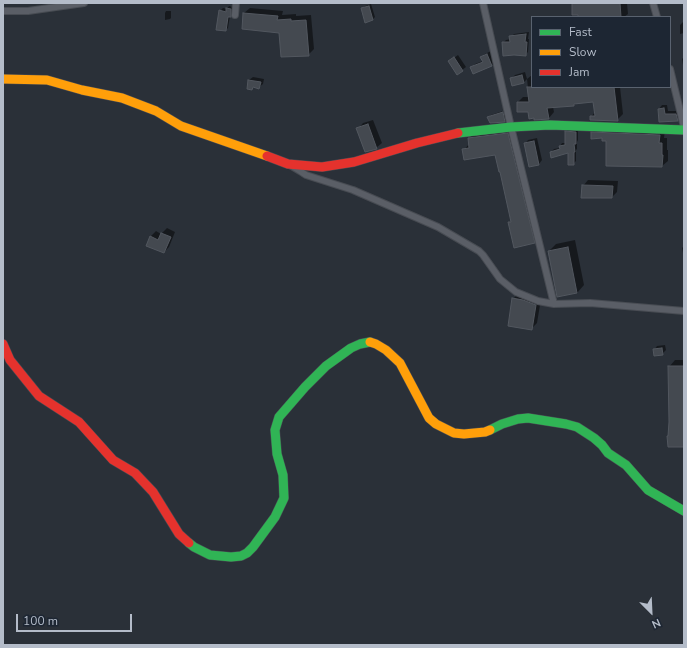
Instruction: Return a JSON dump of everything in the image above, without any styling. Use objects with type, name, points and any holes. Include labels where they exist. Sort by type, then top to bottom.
[{"type":"street","points":[[3,11],[28,11],[84,3]]},
{"type":"street","points":[[235,15],[236,3]]},
{"type":"street","points":[[483,3],[511,127],[554,304]]},
{"type":"street","points":[[654,3],[657,16]]},
{"type":"street","points":[[671,73],[684,127]]},
{"type":"street","points":[[3,79],[47,80],[82,90],[122,98],[156,111],[181,126],[288,164],[300,172],[353,190],[438,227],[479,251],[500,279],[516,292],[538,301],[554,304],[590,303],[684,310]]},
{"type":"street","points":[[288,164],[322,166],[354,162],[417,143],[460,133],[511,127],[586,125],[684,130]]},
{"type":"street","points":[[3,344],[10,360],[39,396],[79,422],[113,460],[135,473],[153,492],[179,534],[186,542],[210,555],[231,557],[241,556],[253,547],[275,517],[284,498],[283,476],[277,454],[275,430],[279,417],[305,387],[326,366],[351,348],[369,342],[386,350],[400,363],[429,418],[436,424],[454,433],[464,434],[485,432],[518,419],[528,418],[577,427],[594,438],[608,453],[626,465],[648,490],[684,511]]},
{"type":"building","points":[[572,3],[620,3],[621,16],[572,15]]},
{"type":"building","points":[[369,6],[373,20],[365,23],[361,8]]},
{"type":"building","points":[[226,8],[231,9],[231,17],[228,17],[226,31],[216,30],[219,10],[226,12]]},
{"type":"building","points":[[243,13],[278,16],[277,20],[306,20],[309,56],[281,57],[279,33],[242,29]]},
{"type":"building","points":[[526,34],[526,56],[503,56],[502,42],[510,42],[509,36]]},
{"type":"building","points":[[487,54],[492,66],[473,74],[470,67],[483,62],[480,57]]},
{"type":"building","points":[[454,57],[463,71],[457,75],[448,61]]},
{"type":"building","points":[[522,75],[524,83],[512,86],[510,78]]},
{"type":"building","points":[[248,80],[261,82],[259,89],[253,87],[252,90],[247,89]]},
{"type":"building","points":[[527,87],[614,88],[618,121],[590,120],[590,116],[595,116],[593,102],[574,104],[574,106],[547,108],[549,119],[529,119],[528,112],[517,112],[517,102],[529,102]]},
{"type":"building","points":[[664,108],[665,114],[676,114],[678,121],[659,122],[658,109]]},
{"type":"building","points":[[503,112],[505,122],[490,123],[487,117]]},
{"type":"building","points":[[368,124],[377,149],[365,152],[356,128]]},
{"type":"building","points":[[565,131],[576,132],[576,144],[574,144],[574,165],[568,165],[568,153],[551,158],[550,152],[560,149],[559,146],[565,145]]},
{"type":"building","points":[[591,132],[660,135],[659,143],[662,143],[663,155],[662,167],[606,166],[606,141],[602,141],[602,138],[591,139]]},
{"type":"building","points":[[508,133],[535,243],[514,248],[508,222],[511,222],[495,155],[464,160],[462,149],[469,148],[468,138]]},
{"type":"building","points":[[534,141],[539,165],[529,167],[524,143]]},
{"type":"building","points":[[582,185],[613,186],[612,198],[581,198]]},
{"type":"building","points":[[161,233],[171,237],[164,253],[146,246],[150,236],[158,240]]},
{"type":"building","points":[[568,247],[577,293],[557,297],[548,251]]},
{"type":"building","points":[[512,298],[536,305],[532,330],[508,326]]},
{"type":"building","points":[[662,348],[663,355],[654,356],[653,349]]},
{"type":"building","points":[[668,366],[684,366],[684,447],[668,447]]},
{"type":"traffic: fast","points":[[458,133],[511,127],[550,125],[684,130]]},
{"type":"traffic: fast","points":[[189,543],[210,555],[231,557],[241,556],[253,547],[275,517],[284,498],[283,475],[277,454],[275,430],[279,417],[305,387],[326,366],[351,348],[370,342]]},
{"type":"traffic: fast","points":[[490,430],[502,424],[518,419],[528,418],[577,427],[594,438],[608,453],[626,465],[648,490],[684,511]]},
{"type":"traffic: slow","points":[[3,79],[47,80],[82,90],[122,98],[156,111],[181,126],[267,156]]},
{"type":"traffic: slow","points":[[370,342],[386,350],[400,363],[429,418],[436,424],[454,433],[464,434],[485,432],[490,430]]},
{"type":"traffic: jam","points":[[267,156],[288,164],[322,167],[354,162],[417,143],[458,133]]},
{"type":"traffic: jam","points":[[3,344],[10,360],[39,396],[79,422],[113,460],[135,473],[153,492],[179,534],[189,543]]}]
